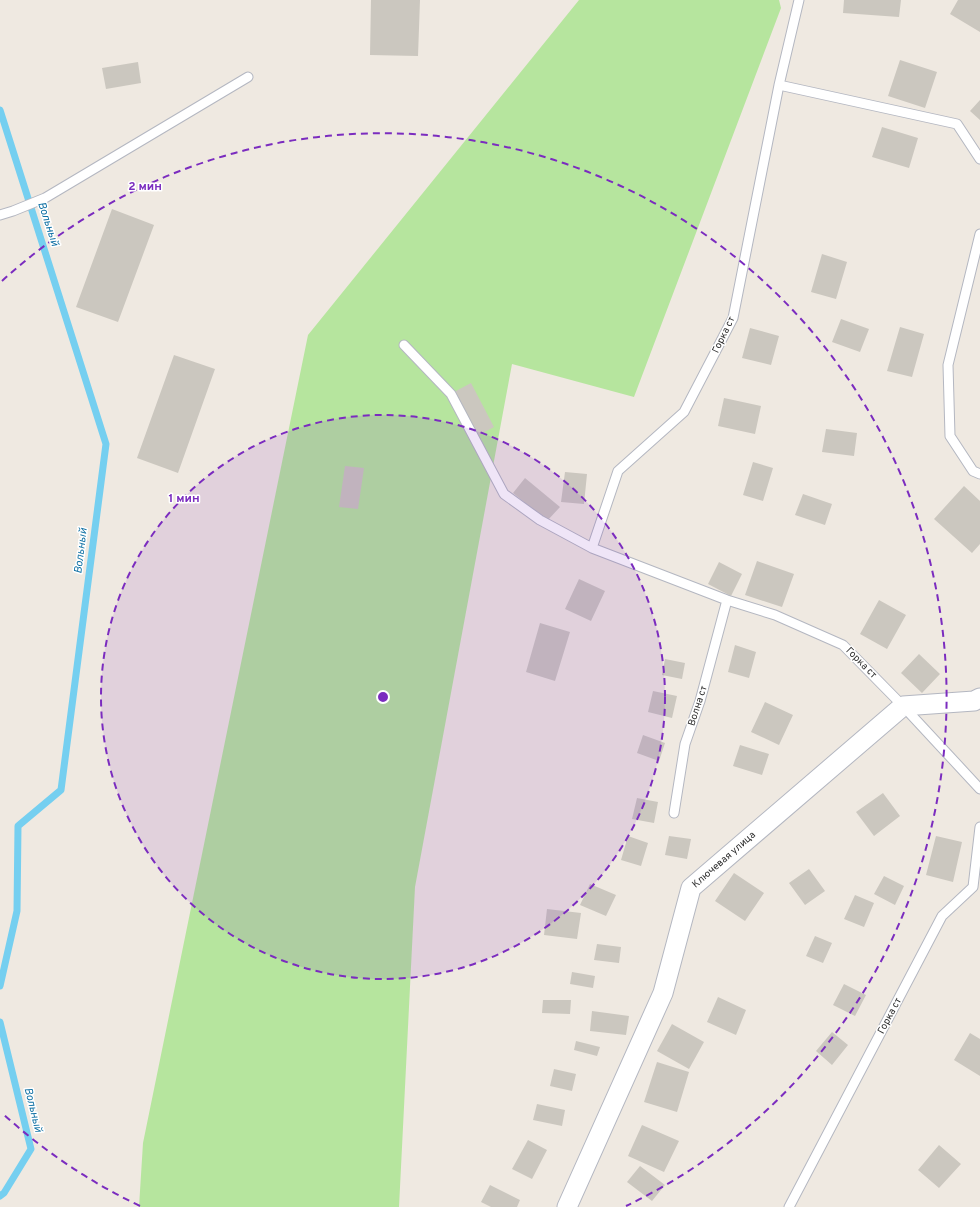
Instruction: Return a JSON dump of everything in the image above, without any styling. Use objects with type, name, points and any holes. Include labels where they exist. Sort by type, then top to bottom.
[{"type":"street","points":[[903,706],[974,701],[980,698]]},
{"type":"street","name":"Ключевая улица","points":[[567,1207],[663,993],[691,888],[903,706]]},
{"type":"lane","name":"Горка ст","points":[[592,548],[618,471],[684,412],[733,318],[779,85],[799,0]]},
{"type":"lane","points":[[0,215],[45,198],[248,77]]},
{"type":"lane","points":[[779,85],[957,124],[980,159]]},
{"type":"lane","points":[[980,234],[948,365],[950,436],[973,471],[980,474]]},
{"type":"lane","name":"Горка ст","points":[[404,345],[451,394],[504,494],[540,520],[592,548],[727,600],[775,615],[843,645],[903,706],[980,790]]},
{"type":"lane","name":"Волна ст","points":[[674,813],[685,744],[700,701],[727,600]]},
{"type":"lane","name":"Горка ст","points":[[789,1207],[942,916],[973,887],[980,827]]},
{"type":"green space","points":[[579,0],[779,0],[781,8],[634,397],[512,364],[415,887],[399,1207],[139,1207],[143,1143],[308,335]]},
{"type":"building","points":[[371,0],[420,0],[418,56],[370,55]]},
{"type":"building","points":[[844,0],[901,0],[899,17],[843,13]]},
{"type":"building","points":[[958,0],[980,0],[980,32],[950,14]]},
{"type":"building","points":[[900,60],[937,72],[925,108],[888,96]]},
{"type":"building","points":[[138,62],[141,83],[106,89],[102,68]]},
{"type":"building","points":[[980,100],[980,120],[970,111]]},
{"type":"building","points":[[882,127],[918,138],[909,168],[872,157]]},
{"type":"building","points":[[112,209],[154,225],[118,322],[76,307]]},
{"type":"building","points":[[822,254],[847,262],[836,299],[811,292]]},
{"type":"building","points":[[841,319],[869,329],[860,352],[832,342]]},
{"type":"building","points":[[900,327],[924,334],[912,377],[887,371]]},
{"type":"building","points":[[750,328],[779,336],[771,365],[742,358]]},
{"type":"building","points":[[174,355],[215,369],[178,473],[137,458]]},
{"type":"building","points":[[471,383],[494,427],[477,436],[454,392]]},
{"type":"building","points":[[724,398],[761,406],[755,434],[718,426]]},
{"type":"building","points":[[826,429],[857,433],[854,456],[822,452]]},
{"type":"building","points":[[753,462],[773,468],[763,501],[743,495]]},
{"type":"building","points":[[345,466],[364,468],[358,509],[339,507]]},
{"type":"building","points":[[565,472],[587,474],[584,504],[561,502]]},
{"type":"building","points":[[525,478],[560,507],[547,521],[513,493]]},
{"type":"building","points":[[964,486],[980,501],[980,544],[972,553],[934,519]]},
{"type":"building","points":[[803,494],[832,504],[825,525],[795,515]]},
{"type":"building","points":[[757,561],[794,574],[782,607],[745,595]]},
{"type":"building","points":[[719,562],[742,574],[731,596],[708,584]]},
{"type":"building","points":[[579,579],[605,591],[591,621],[565,609]]},
{"type":"building","points":[[879,600],[906,615],[887,649],[860,634]]},
{"type":"building","points":[[540,623],[570,632],[555,681],[526,672]]},
{"type":"building","points":[[735,645],[756,652],[749,678],[728,672]]},
{"type":"building","points":[[919,654],[940,674],[922,693],[901,673]]},
{"type":"building","points":[[665,659],[685,663],[682,679],[662,675]]},
{"type":"building","points":[[653,691],[677,696],[672,718],[648,712]]},
{"type":"building","points":[[765,702],[793,715],[779,745],[751,732]]},
{"type":"building","points":[[643,735],[665,743],[659,761],[637,753]]},
{"type":"building","points":[[740,745],[769,754],[762,775],[733,766]]},
{"type":"building","points":[[883,793],[900,816],[874,836],[856,812]]},
{"type":"building","points":[[637,798],[658,802],[654,823],[632,819]]},
{"type":"building","points":[[628,836],[648,843],[641,866],[621,860]]},
{"type":"building","points":[[669,836],[691,839],[687,859],[665,855]]},
{"type":"building","points":[[936,836],[962,842],[953,882],[926,875]]},
{"type":"building","points":[[809,869],[825,891],[805,905],[789,883]]},
{"type":"building","points":[[734,873],[764,893],[745,921],[715,901]]},
{"type":"building","points":[[884,876],[904,886],[895,905],[874,894]]},
{"type":"building","points":[[590,884],[616,895],[606,916],[580,905]]},
{"type":"building","points":[[855,895],[874,903],[864,927],[844,919]]},
{"type":"building","points":[[547,909],[581,913],[577,939],[544,935]]},
{"type":"building","points":[[815,936],[832,943],[823,963],[806,956]]},
{"type":"building","points":[[597,944],[621,947],[619,963],[594,960]]},
{"type":"building","points":[[572,972],[595,976],[593,988],[570,984]]},
{"type":"building","points":[[844,984],[866,995],[855,1016],[833,1005]]},
{"type":"building","points":[[718,997],[746,1010],[736,1035],[707,1022]]},
{"type":"building","points":[[543,1000],[571,1000],[570,1014],[542,1013]]},
{"type":"building","points":[[592,1011],[629,1016],[626,1035],[590,1031]]},
{"type":"building","points":[[672,1024],[704,1042],[689,1069],[657,1051]]},
{"type":"building","points":[[832,1032],[848,1045],[832,1065],[816,1051]]},
{"type":"building","points":[[970,1033],[980,1039],[980,1076],[954,1060]]},
{"type":"building","points":[[576,1041],[600,1047],[597,1056],[574,1050]]},
{"type":"building","points":[[657,1062],[689,1072],[677,1112],[644,1102]]},
{"type":"building","points":[[554,1069],[576,1074],[572,1091],[550,1086]]},
{"type":"building","points":[[537,1104],[565,1110],[562,1126],[533,1120]]},
{"type":"building","points":[[642,1125],[679,1141],[664,1172],[628,1156]]},
{"type":"building","points":[[528,1140],[547,1150],[532,1179],[512,1169]]},
{"type":"building","points":[[939,1145],[961,1164],[939,1188],[918,1170]]},
{"type":"building","points":[[640,1166],[665,1185],[652,1201],[627,1182]]},
{"type":"building","points":[[490,1185],[520,1200],[517,1207],[491,1207],[481,1202]]},
{"type":"waterway","name":"Вольный","points":[[0,110],[106,444],[61,790],[18,826],[17,911],[0,986]]},
{"type":"waterway","name":"Вольный","points":[[0,1022],[31,1149],[4,1193],[0,1196]]}]
